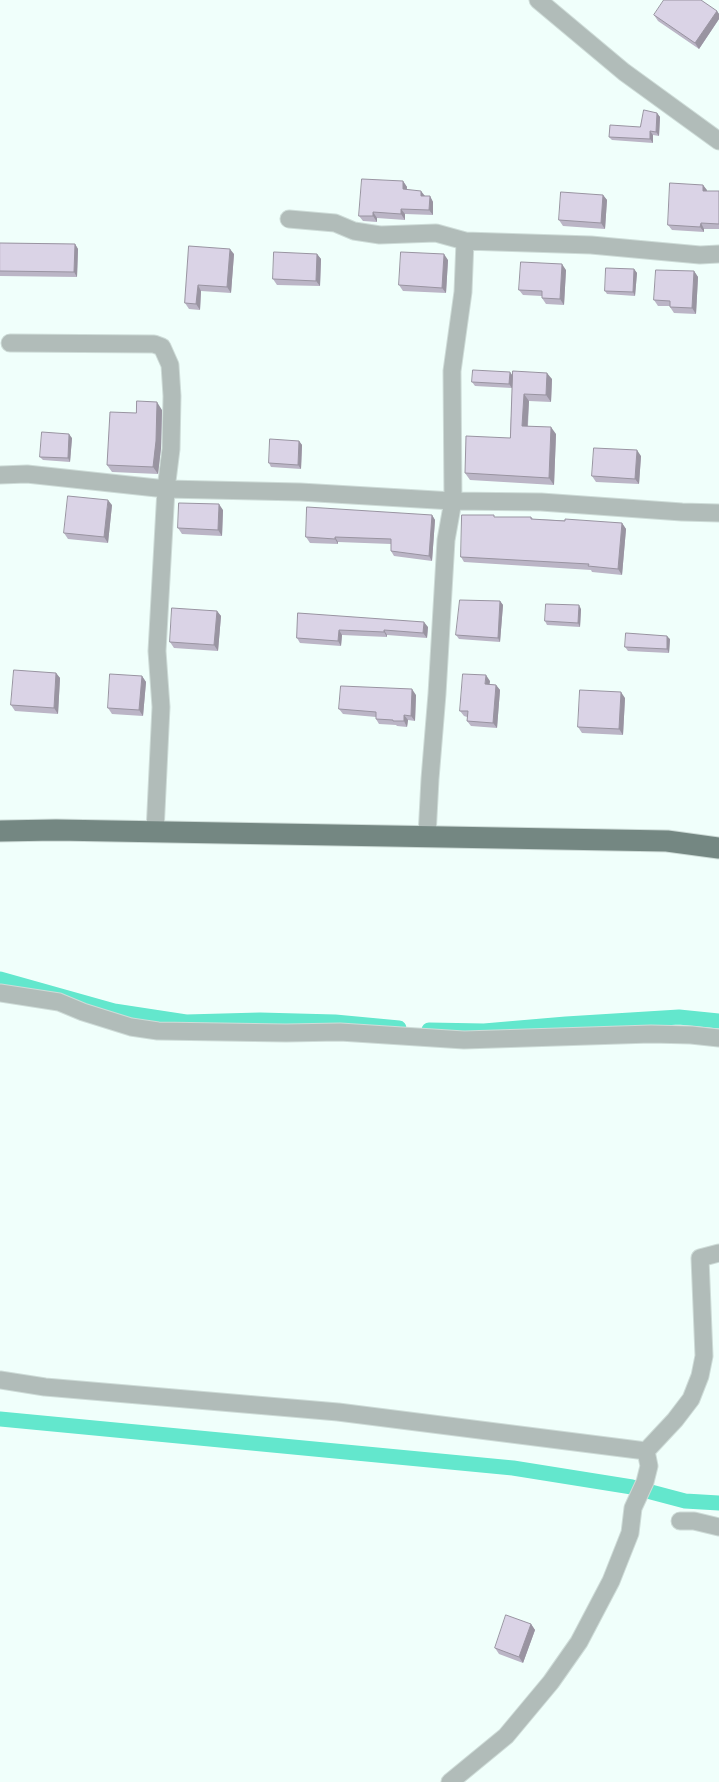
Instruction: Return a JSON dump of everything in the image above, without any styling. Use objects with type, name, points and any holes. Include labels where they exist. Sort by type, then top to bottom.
[{"type":"main road","points":[[0,831],[427,836],[667,841],[719,848]]},
{"type":"street","points":[[538,0],[624,72],[719,141]]},
{"type":"street","points":[[289,218],[334,223],[354,230],[380,235],[436,233],[465,241],[591,246],[700,255],[719,254]]},
{"type":"street","points":[[427,836],[438,686],[446,540],[453,501],[452,371],[463,292],[465,241]]},
{"type":"street","points":[[10,343],[154,344],[162,347],[170,365],[172,377],[171,449],[166,489],[157,651],[160,707],[155,832]]},
{"type":"street","points":[[0,475],[27,474],[166,489],[300,492],[453,501],[541,502],[682,512],[719,513]]},
{"type":"street","points":[[0,993],[60,1002],[83,1012],[131,1027],[158,1031],[286,1033],[340,1032],[464,1040],[651,1034],[691,1035],[719,1038]]},
{"type":"street","points":[[646,1451],[675,1420],[691,1400],[700,1376],[704,1356],[700,1258],[719,1253]]},
{"type":"street","points":[[0,1380],[45,1387],[338,1412],[646,1451]]},
{"type":"street","points":[[450,1782],[506,1736],[551,1682],[579,1642],[610,1581],[630,1533],[633,1508],[645,1482],[649,1466],[646,1451]]},
{"type":"street","points":[[680,1521],[694,1521],[719,1527]]},
{"type":"building","points":[[664,0],[701,0],[717,11],[695,43],[654,15]]},
{"type":"building","points":[[644,110],[657,113],[656,132],[650,131],[650,139],[609,137],[610,125],[640,127]]},
{"type":"building","points":[[362,179],[403,181],[403,189],[421,191],[421,196],[430,196],[429,210],[401,209],[401,214],[373,212],[373,216],[359,216]]},
{"type":"building","points":[[670,183],[703,185],[703,191],[719,191],[719,224],[701,223],[700,227],[668,225]]},
{"type":"building","points":[[561,192],[603,195],[601,223],[559,220]]},
{"type":"building","points":[[0,243],[75,244],[74,272],[0,271]]},
{"type":"building","points":[[189,246],[230,249],[227,287],[198,285],[196,304],[185,303]]},
{"type":"building","points":[[274,252],[317,254],[316,281],[273,279]]},
{"type":"building","points":[[401,252],[444,254],[442,288],[399,285]]},
{"type":"building","points":[[521,262],[562,264],[560,299],[542,298],[542,291],[519,290]]},
{"type":"building","points":[[606,268],[634,269],[633,292],[605,291]]},
{"type":"building","points":[[656,270],[694,271],[692,308],[670,307],[670,301],[654,300]]},
{"type":"building","points":[[473,370],[510,372],[509,384],[472,382]]},
{"type":"building","points":[[513,371],[547,373],[546,395],[524,394],[522,426],[551,427],[549,478],[465,473],[466,436],[510,438]]},
{"type":"building","points":[[137,401],[157,402],[156,441],[153,467],[107,465],[110,412],[136,413]]},
{"type":"building","points":[[42,432],[69,434],[68,458],[40,457]]},
{"type":"building","points":[[270,439],[299,441],[298,465],[269,463]]},
{"type":"building","points":[[594,448],[637,450],[635,479],[592,476]]},
{"type":"building","points":[[68,496],[108,500],[104,537],[64,533]]},
{"type":"building","points":[[179,503],[219,504],[218,530],[178,528]]},
{"type":"building","points":[[307,507],[432,515],[429,556],[391,551],[391,539],[335,537],[335,539],[306,537]]},
{"type":"building","points":[[462,515],[494,515],[494,517],[531,517],[531,519],[565,521],[565,519],[622,523],[618,569],[588,566],[589,564],[461,557]]},
{"type":"building","points":[[460,600],[500,601],[498,638],[456,635]]},
{"type":"building","points":[[546,604],[579,605],[578,623],[545,621]]},
{"type":"building","points":[[172,608],[217,611],[214,645],[170,642]]},
{"type":"building","points":[[298,613],[424,622],[423,633],[384,630],[384,632],[339,630],[338,641],[297,638]]},
{"type":"building","points":[[626,633],[667,636],[667,649],[625,647]]},
{"type":"building","points":[[14,670],[56,673],[54,708],[11,705]]},
{"type":"building","points":[[110,674],[142,676],[139,710],[108,708]]},
{"type":"building","points":[[463,674],[486,675],[485,684],[496,685],[493,723],[467,721],[468,711],[460,711]]},
{"type":"building","points":[[341,686],[412,689],[411,716],[404,715],[404,721],[393,721],[376,719],[376,712],[339,709]]},
{"type":"building","points":[[580,690],[621,692],[619,729],[578,727]]},
{"type":"building","points":[[506,1615],[531,1624],[519,1657],[495,1648]]},
{"type":"waterway","points":[[0,979],[114,1011],[186,1022],[260,1020],[335,1022],[399,1028]]},
{"type":"waterway","points":[[429,1030],[484,1031],[679,1017],[719,1021]]},
{"type":"waterway","points":[[0,1419],[513,1468],[632,1487],[685,1501],[719,1503]]}]
